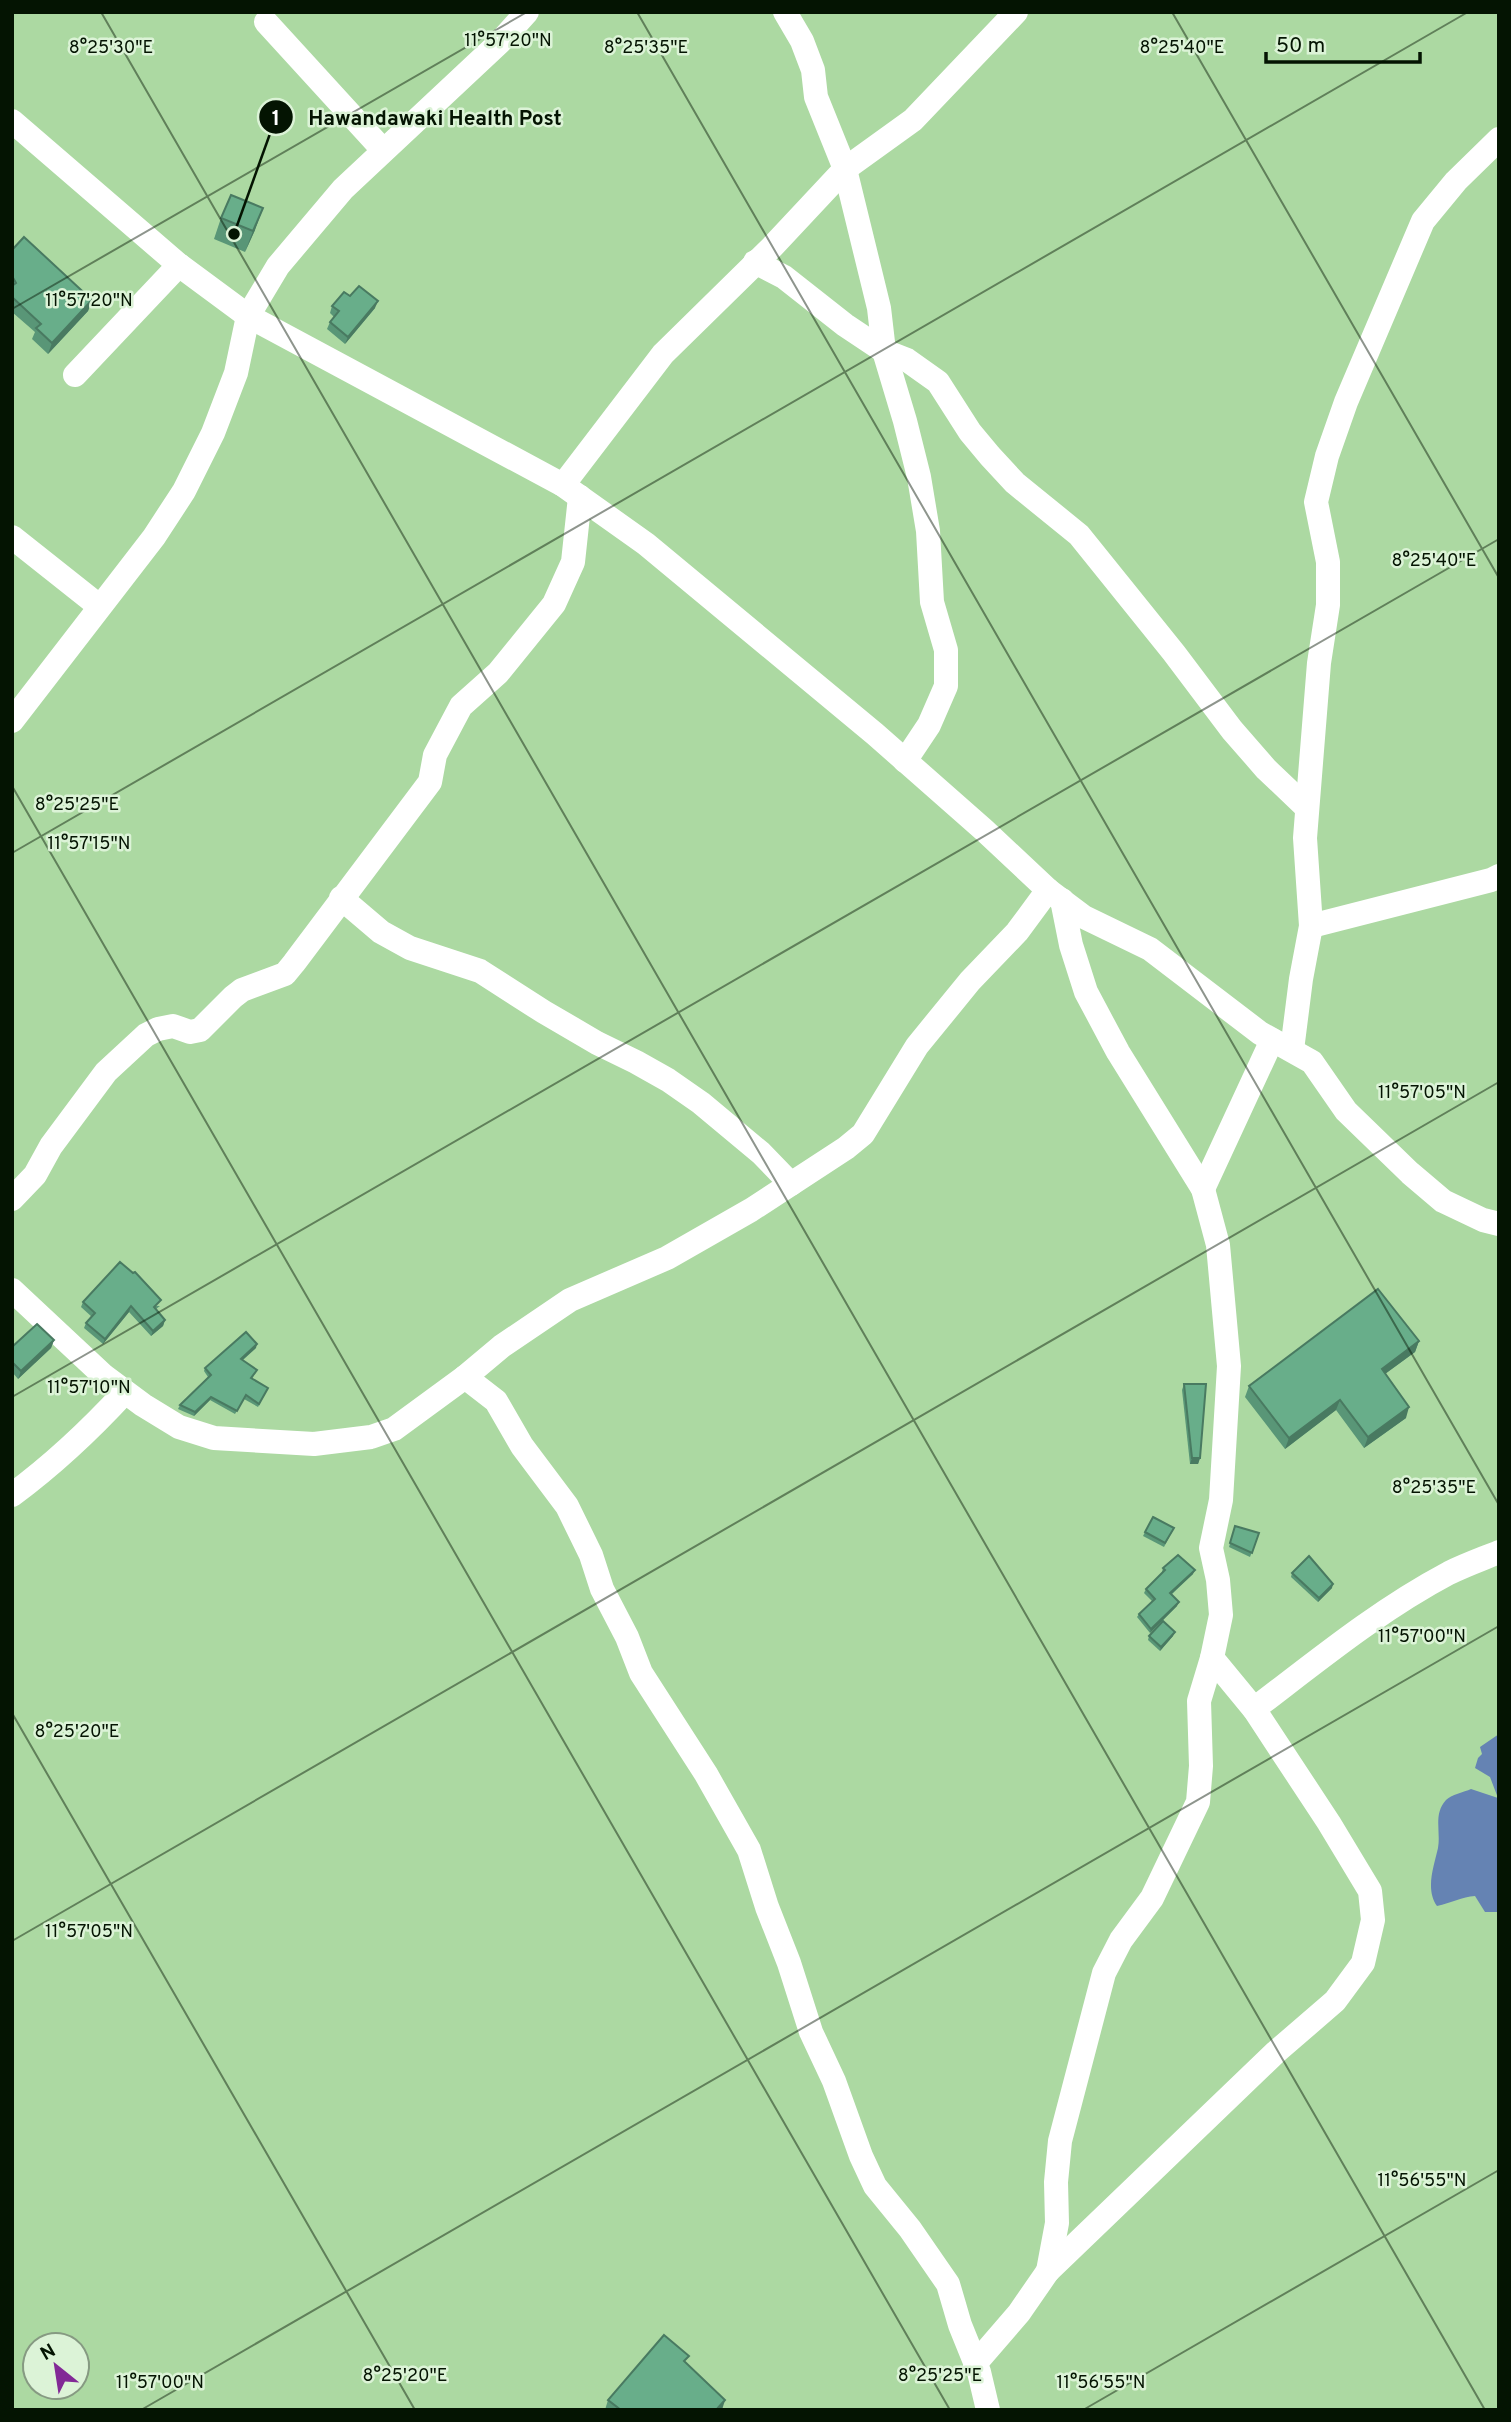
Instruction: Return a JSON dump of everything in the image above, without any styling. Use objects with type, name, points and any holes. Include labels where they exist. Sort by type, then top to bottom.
[{"type":"street","points":[[12,721],[153,537],[184,491],[213,433],[232,385],[248,316],[278,266],[343,189],[500,42],[527,12]]},
{"type":"street","points":[[785,12],[806,51],[813,70],[816,97],[845,170],[879,309],[884,351],[919,477],[928,531],[932,602],[946,650],[946,686],[929,725],[905,761]]},
{"type":"street","points":[[12,1199],[35,1175],[51,1146],[106,1072],[146,1035],[173,1026],[190,1032],[200,1030],[242,990],[285,974],[295,963],[430,782],[435,755],[461,706],[498,673],[554,604],[573,562],[572,491],[663,354],[845,170],[912,120],[1016,12]]},
{"type":"street","points":[[266,22],[383,150]]},
{"type":"street","points":[[12,121],[179,265],[248,316],[572,491],[646,544],[905,761],[1055,895],[1084,917],[1150,948],[1260,1034],[1312,1062],[1346,1111],[1409,1172],[1443,1201],[1483,1220],[1499,1224]]},
{"type":"street","points":[[1203,1189],[1282,1045],[1301,979],[1311,926],[1305,838],[1319,663],[1328,605],[1328,562],[1316,502],[1327,456],[1346,402],[1423,220],[1455,181],[1499,139]]},
{"type":"street","points":[[755,262],[784,277],[845,325],[884,351],[907,360],[938,382],[970,432],[990,456],[1015,483],[1079,535],[1232,730],[1266,769],[1307,808]]},
{"type":"street","points":[[75,375],[179,265]]},
{"type":"street","points":[[12,537],[99,607]]},
{"type":"street","points":[[1311,926],[1499,876]]},
{"type":"street","points":[[12,1290],[104,1376],[179,1427],[214,1438],[314,1444],[371,1437],[394,1429],[502,1346],[570,1300],[667,1258],[751,1210],[846,1148],[863,1133],[917,1046],[970,981],[1055,895]]},
{"type":"street","points":[[1048,2271],[1057,2223],[1056,2182],[1060,2141],[1104,1972],[1121,1940],[1152,1898],[1198,1802],[1201,1766],[1199,1702],[1221,1615],[1218,1580],[1211,1548],[1221,1500],[1229,1366],[1219,1245],[1203,1189],[1118,1052],[1086,992],[1055,895]]},
{"type":"street","points":[[341,898],[381,932],[410,948],[481,971],[575,1031],[668,1080],[761,1153],[791,1184]]},
{"type":"street","points":[[465,1377],[496,1401],[522,1446],[567,1506],[591,1555],[601,1588],[627,1637],[641,1673],[706,1774],[749,1850],[811,2032],[834,2081],[861,2156],[875,2186],[910,2229],[948,2284],[988,2410]]},
{"type":"street","points":[[12,1495],[44,1472],[125,1392]]},
{"type":"street","points":[[1254,1709],[1351,1635],[1405,1600],[1450,1573],[1499,1552]]},
{"type":"street","points":[[975,2364],[1019,2313],[1048,2271],[1276,2052],[1335,2001],[1363,1962],[1373,1920],[1370,1891],[1254,1709],[1212,1658]]},
{"type":"water","points":[[1499,1734],[1499,1912],[1485,1912],[1475,1896],[1437,1906],[1431,1885],[1442,1805],[1448,1798],[1471,1789],[1498,1798],[1490,1777],[1475,1768],[1482,1754],[1480,1747]]},
{"type":"building","points":[[231,195],[263,208],[253,231],[221,218]]},
{"type":"building","points":[[24,237],[92,300],[52,343],[36,328],[41,324],[12,297],[12,286],[16,283],[12,276],[12,250]]},
{"type":"building","points":[[359,286],[378,301],[348,337],[330,322],[339,311],[332,306],[344,292],[350,296]]},
{"type":"building","points":[[120,1262],[135,1272],[161,1300],[154,1307],[165,1320],[153,1331],[131,1306],[105,1339],[86,1323],[95,1313],[83,1302]]},
{"type":"building","points":[[1378,1289],[1419,1341],[1382,1369],[1409,1407],[1368,1437],[1340,1400],[1289,1438],[1249,1386]]},
{"type":"building","points":[[37,1324],[54,1340],[21,1371],[12,1362],[12,1347]]},
{"type":"building","points":[[246,1332],[257,1344],[241,1359],[257,1370],[251,1378],[268,1388],[259,1404],[246,1395],[237,1411],[211,1397],[195,1412],[180,1405],[211,1375],[205,1368]]},
{"type":"building","points":[[1184,1384],[1206,1384],[1200,1458],[1192,1458]]},
{"type":"building","points":[[1153,1517],[1174,1528],[1165,1543],[1145,1532]]},
{"type":"building","points":[[1235,1526],[1259,1533],[1252,1553],[1230,1543]]},
{"type":"building","points":[[1178,1555],[1195,1570],[1170,1593],[1179,1602],[1151,1629],[1139,1614],[1155,1599],[1146,1589]]},
{"type":"building","points":[[1309,1556],[1333,1584],[1319,1598],[1292,1573]]},
{"type":"building","points":[[1163,1621],[1175,1632],[1161,1647],[1149,1636]]},
{"type":"building","points":[[664,2335],[689,2356],[684,2361],[725,2400],[716,2410],[621,2410],[608,2400]]},
{"type":"place","name":"Hawandawaki Health Post","points":[[234,234]]}]
